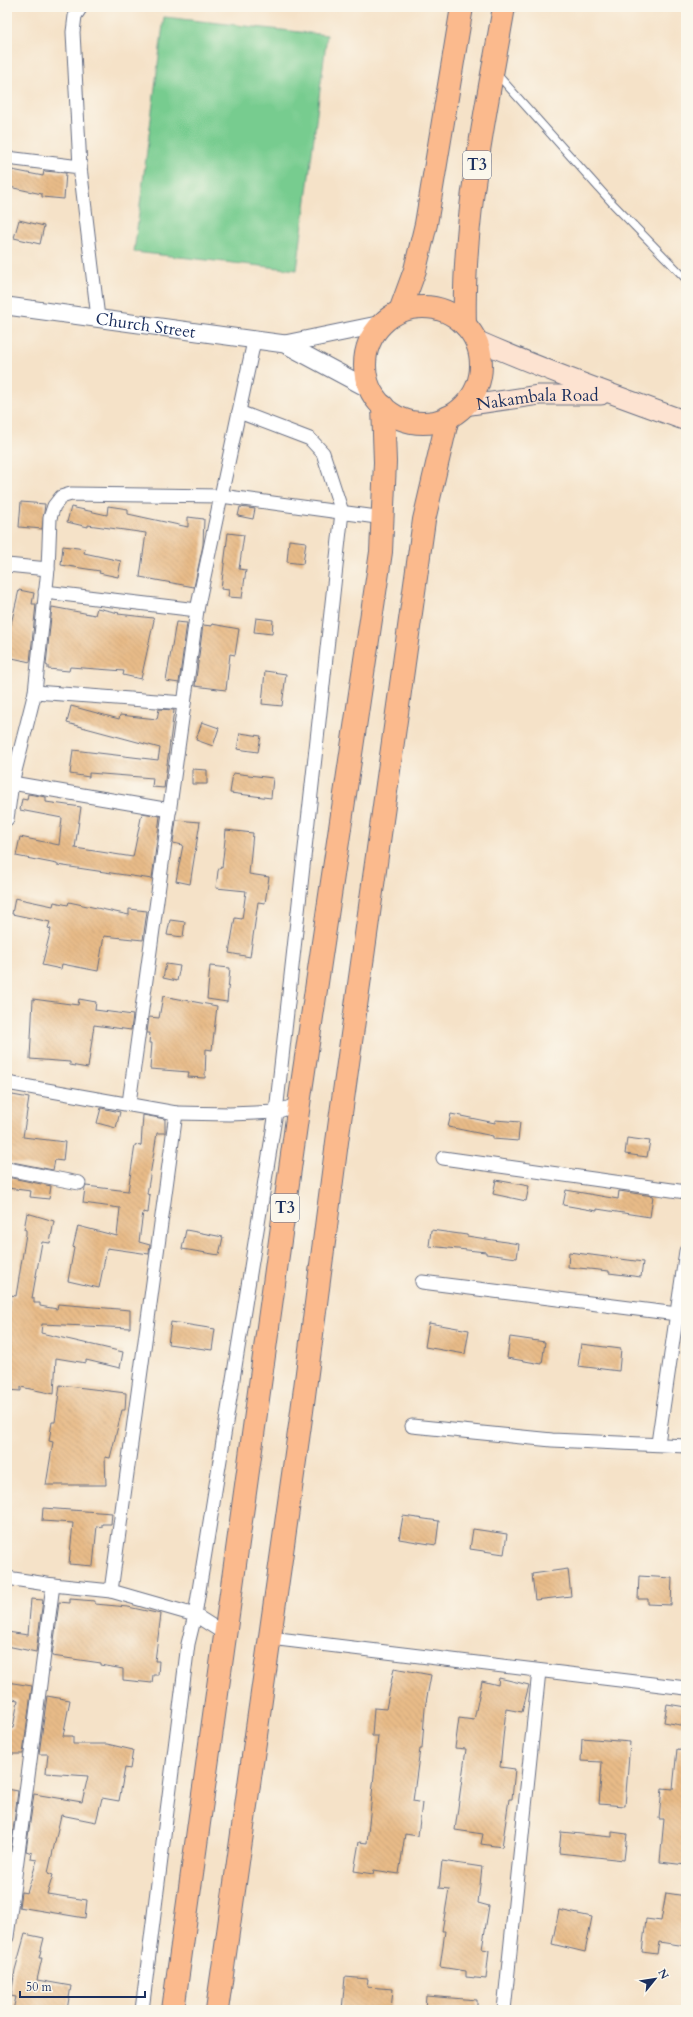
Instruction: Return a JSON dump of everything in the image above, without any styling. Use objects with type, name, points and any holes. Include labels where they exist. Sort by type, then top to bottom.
[{"type":"highway","name":"T3","points":[[400,312],[415,270],[426,224],[462,7]]},
{"type":"highway","name":"T3","points":[[470,332],[464,281],[470,206],[504,7]]},
{"type":"highway","points":[[417,307],[434,308],[451,314],[470,332],[480,356],[480,374],[474,392],[456,412],[432,422],[414,422],[397,417],[377,398],[366,373],[366,355],[371,338],[382,324],[400,312],[417,307]]},
{"type":"highway","name":"T3","points":[[173,2010],[299,1104],[381,552],[384,518],[385,462],[377,398]]},
{"type":"highway","points":[[217,2010],[270,1638],[424,520],[456,412]]},
{"type":"main road","name":"Nakambala Road","points":[[470,332],[541,368],[612,395],[686,420]]},
{"type":"main road","name":"Nakambala Road","points":[[456,412],[539,395],[612,395]]},
{"type":"street","points":[[81,7],[75,16],[73,32],[80,167],[98,318]]},
{"type":"street","points":[[7,158],[80,167]]},
{"type":"street","name":"Church Street","points":[[7,306],[254,341],[285,344]]},
{"type":"street","points":[[285,344],[382,324]]},
{"type":"street","points":[[129,1104],[197,610],[254,341]]},
{"type":"street","points":[[285,344],[377,398]]},
{"type":"street","points":[[142,2010],[188,1644],[195,1615],[276,1112],[342,512],[323,453],[310,439],[239,412]]},
{"type":"street","points":[[7,819],[12,783],[35,692],[48,569],[50,518],[54,506],[61,497],[71,494],[221,496],[384,518]]},
{"type":"street","points":[[7,565],[48,569]]},
{"type":"street","points":[[45,592],[197,610]]},
{"type":"street","points":[[35,692],[184,703]]},
{"type":"street","points":[[12,783],[170,810]]},
{"type":"street","points":[[7,1083],[176,1112],[230,1114],[276,1112],[299,1104]]},
{"type":"street","points":[[111,1591],[176,1112]]},
{"type":"street","points":[[444,1158],[686,1192]]},
{"type":"street","points":[[7,1169],[79,1183]]},
{"type":"street","points":[[658,1443],[686,1251]]},
{"type":"street","points":[[422,1282],[677,1314]]},
{"type":"street","points":[[412,1426],[552,1440],[658,1443],[686,1446]]},
{"type":"street","points":[[7,1578],[111,1591],[195,1615],[225,1634]]},
{"type":"street","points":[[7,1937],[54,1585]]},
{"type":"street","points":[[270,1638],[686,1688]]},
{"type":"street","points":[[504,2010],[539,1671]]},
{"type":"lane","points":[[493,70],[613,204],[686,279]]},
{"type":"green space","points":[[164,17],[327,35],[297,270],[134,252]]},
{"type":"building","points":[[12,170],[43,176],[44,171],[66,173],[64,199],[42,197],[42,194],[9,187]]},
{"type":"building","points":[[19,220],[44,226],[40,244],[14,238]]},
{"type":"building","points":[[21,502],[45,504],[42,529],[19,527]]},
{"type":"building","points":[[108,506],[128,509],[128,514],[188,527],[188,517],[204,519],[203,545],[194,587],[140,577],[146,533],[88,525],[88,527],[67,522],[71,507],[107,515]]},
{"type":"building","points":[[240,507],[255,509],[253,519],[238,516]]},
{"type":"building","points":[[228,533],[244,535],[239,569],[246,570],[242,598],[228,597],[229,590],[221,589]]},
{"type":"building","points":[[289,540],[306,542],[303,564],[287,562]]},
{"type":"building","points":[[63,546],[85,549],[84,553],[121,561],[118,577],[99,573],[100,571],[61,565]]},
{"type":"building","points":[[19,590],[34,593],[32,604],[36,604],[30,662],[8,657],[11,642],[7,641],[7,628],[10,628]]},
{"type":"building","points":[[52,607],[95,615],[97,608],[119,613],[118,614],[153,618],[154,620],[141,679],[123,675],[124,671],[70,667],[69,671],[48,669],[48,666],[46,665]]},
{"type":"building","points":[[256,618],[273,620],[272,634],[254,632]]},
{"type":"building","points":[[176,622],[187,623],[179,683],[166,681]]},
{"type":"building","points":[[212,624],[239,629],[235,655],[230,654],[226,690],[195,686],[203,625],[212,626]]},
{"type":"building","points":[[265,671],[286,674],[282,706],[262,704]]},
{"type":"building","points":[[71,706],[119,719],[120,715],[157,719],[159,709],[174,710],[164,788],[152,787],[153,778],[89,773],[89,777],[70,774],[73,750],[158,760],[160,748],[67,723]]},
{"type":"building","points":[[202,722],[219,728],[213,746],[196,740]]},
{"type":"building","points":[[240,733],[261,736],[258,752],[237,749]]},
{"type":"building","points":[[192,769],[207,770],[207,784],[192,784]]},
{"type":"building","points":[[233,773],[273,778],[271,798],[230,793]]},
{"type":"building","points":[[28,794],[46,797],[46,802],[81,807],[75,848],[133,857],[142,813],[160,816],[152,879],[57,865],[16,856],[20,837],[59,845],[62,818],[20,810],[22,799],[27,800]]},
{"type":"building","points":[[176,820],[200,822],[190,884],[176,881],[183,845],[173,843]]},
{"type":"building","points":[[226,830],[253,833],[249,874],[269,877],[265,903],[258,902],[250,957],[229,953],[235,918],[242,919],[246,891],[216,888],[218,871],[220,867],[222,868]]},
{"type":"building","points":[[15,898],[53,906],[54,902],[68,905],[69,902],[129,915],[129,909],[147,911],[143,940],[104,936],[98,971],[62,964],[61,969],[42,965],[51,929],[48,928],[50,922],[12,914]]},
{"type":"building","points":[[170,920],[185,922],[183,937],[167,935]]},
{"type":"building","points":[[166,964],[180,966],[177,981],[163,978]]},
{"type":"building","points":[[210,966],[230,968],[227,1002],[207,999]]},
{"type":"building","points":[[163,996],[217,1006],[212,1050],[206,1049],[205,1078],[188,1077],[189,1072],[150,1069],[152,1043],[149,1043],[150,1033],[147,1033],[149,1017],[159,1018]]},
{"type":"building","points":[[33,999],[78,1005],[79,999],[96,1002],[95,1010],[133,1015],[131,1030],[94,1025],[88,1068],[70,1065],[70,1062],[30,1059]]},
{"type":"building","points":[[7,1094],[29,1098],[23,1137],[65,1142],[63,1161],[55,1160],[53,1170],[7,1161]]},
{"type":"building","points":[[101,1108],[120,1112],[116,1128],[97,1123]]},
{"type":"building","points":[[451,1114],[495,1123],[495,1120],[520,1122],[518,1141],[493,1139],[493,1136],[448,1127]]},
{"type":"building","points":[[143,1115],[165,1119],[165,1133],[157,1133],[147,1194],[150,1195],[148,1213],[143,1212],[139,1242],[150,1245],[149,1254],[107,1248],[99,1288],[68,1281],[78,1226],[117,1236],[120,1208],[83,1203],[85,1188],[86,1186],[128,1191],[135,1145],[141,1146]]},
{"type":"building","points":[[627,1138],[650,1141],[647,1157],[625,1154]]},
{"type":"building","points":[[7,1177],[51,1186],[49,1199],[30,1197],[31,1191],[7,1188]]},
{"type":"building","points":[[496,1180],[529,1186],[526,1201],[493,1194]]},
{"type":"building","points":[[566,1190],[618,1199],[619,1191],[653,1196],[650,1217],[597,1209],[597,1211],[563,1205]]},
{"type":"building","points":[[27,1213],[54,1221],[50,1243],[42,1242],[32,1298],[34,1298],[34,1303],[40,1303],[40,1306],[57,1309],[58,1304],[130,1310],[130,1328],[42,1324],[41,1333],[123,1352],[120,1368],[86,1360],[86,1363],[56,1358],[54,1394],[21,1387],[21,1391],[7,1390],[7,1358],[10,1346],[7,1346],[7,1328],[11,1295],[16,1296],[26,1234],[26,1230],[24,1229]]},
{"type":"building","points":[[186,1230],[223,1237],[219,1255],[182,1249]]},
{"type":"building","points":[[431,1230],[519,1244],[517,1258],[486,1254],[486,1252],[429,1246]]},
{"type":"building","points":[[569,1252],[643,1262],[641,1277],[609,1273],[609,1271],[568,1267]]},
{"type":"building","points":[[171,1322],[215,1329],[212,1350],[168,1344]]},
{"type":"building","points":[[429,1323],[469,1330],[465,1354],[425,1347]]},
{"type":"building","points":[[510,1337],[545,1342],[542,1364],[507,1358]]},
{"type":"building","points":[[581,1344],[621,1349],[619,1371],[578,1366]]},
{"type":"building","points":[[60,1385],[126,1393],[125,1410],[122,1410],[110,1458],[105,1457],[106,1485],[46,1485],[53,1442],[49,1441],[52,1422],[55,1422]]},
{"type":"building","points":[[43,1508],[112,1513],[111,1524],[102,1524],[102,1527],[97,1526],[93,1566],[69,1564],[73,1523],[42,1521]]},
{"type":"building","points":[[403,1516],[439,1521],[436,1545],[399,1539]]},
{"type":"building","points":[[473,1529],[507,1534],[504,1554],[470,1549]]},
{"type":"building","points":[[568,1569],[571,1596],[535,1600],[532,1574]]},
{"type":"building","points":[[639,1576],[672,1578],[671,1605],[648,1604],[648,1599],[638,1599]]},
{"type":"building","points":[[31,1599],[43,1600],[36,1652],[7,1646],[7,1632],[28,1635]]},
{"type":"building","points":[[70,1599],[95,1601],[95,1604],[128,1607],[161,1614],[155,1661],[159,1661],[158,1675],[153,1675],[152,1683],[123,1680],[123,1669],[101,1665],[101,1663],[52,1656],[59,1602],[70,1603]]},
{"type":"building","points":[[394,1668],[431,1675],[425,1708],[422,1749],[420,1749],[413,1801],[422,1803],[418,1836],[405,1834],[399,1874],[374,1870],[373,1874],[354,1871],[359,1842],[367,1843],[378,1736],[372,1736],[374,1708],[386,1709]]},
{"type":"building","points":[[499,1678],[529,1685],[522,1712],[506,1709],[500,1767],[515,1769],[512,1799],[509,1799],[502,1847],[481,1844],[483,1834],[455,1830],[466,1749],[455,1748],[459,1718],[474,1720],[482,1681],[498,1685]]},
{"type":"building","points":[[7,1682],[32,1686],[23,1754],[7,1754],[7,1728],[13,1728],[18,1700],[7,1698]]},
{"type":"building","points":[[47,1696],[70,1700],[63,1736],[73,1736],[73,1744],[107,1744],[133,1750],[130,1769],[125,1768],[119,1801],[102,1798],[96,1822],[61,1815],[48,1873],[53,1875],[47,1894],[87,1900],[85,1918],[19,1907],[21,1892],[27,1893],[37,1860],[31,1859],[32,1853],[26,1851],[34,1794],[82,1802],[88,1776],[46,1773],[48,1754],[39,1754]]},
{"type":"building","points":[[667,1704],[686,1707],[686,1726],[664,1722]]},
{"type":"building","points":[[582,1738],[630,1742],[625,1806],[599,1804],[602,1762],[581,1761]]},
{"type":"building","points":[[677,1749],[686,1750],[686,1865],[660,1862],[664,1819],[659,1819],[662,1788],[673,1789]]},
{"type":"building","points":[[7,1789],[18,1791],[11,1847],[7,1846]]},
{"type":"building","points":[[561,1832],[612,1837],[612,1832],[627,1834],[624,1860],[559,1853]]},
{"type":"building","points":[[442,1861],[482,1867],[478,1903],[489,1906],[482,1949],[489,1950],[486,1979],[466,1977],[466,1971],[440,1967],[445,1931],[442,1931],[449,1889],[439,1888]]},
{"type":"building","points":[[666,1893],[686,1896],[686,1946],[659,1942],[657,1954],[642,1952],[646,1919],[661,1921]]},
{"type":"building","points":[[559,1910],[592,1917],[585,1952],[552,1944]]},
{"type":"building","points":[[25,1934],[44,1938],[39,1958],[42,1958],[37,1980],[71,1986],[67,2010],[13,2010],[16,1997],[11,1996],[15,1970]]},
{"type":"building","points":[[345,1977],[368,1979],[367,1987],[393,1989],[391,2010],[342,2010]]},
{"type":"building","points":[[426,1996],[477,2000],[477,2010],[425,2010]]}]
